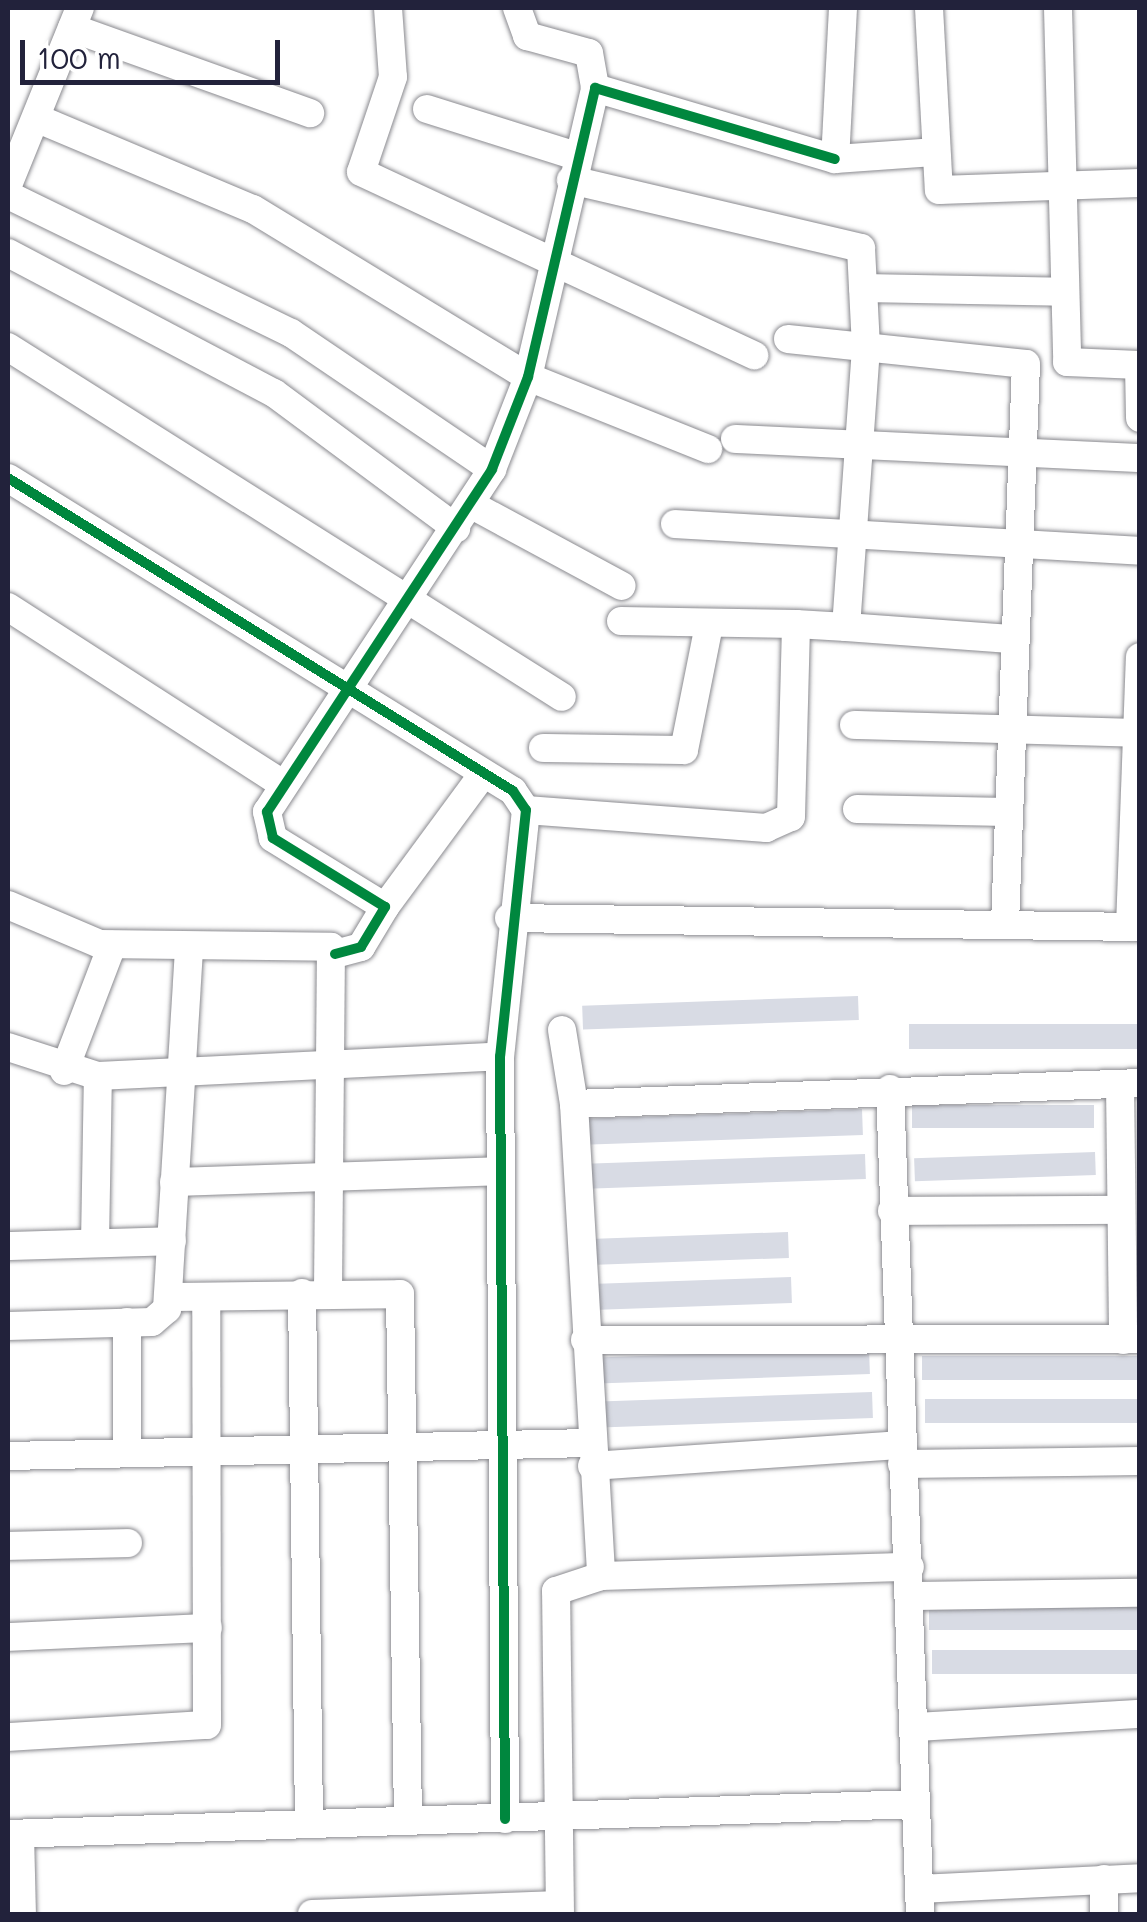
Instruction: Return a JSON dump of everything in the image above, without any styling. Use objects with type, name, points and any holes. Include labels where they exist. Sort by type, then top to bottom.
[{"type":"street","points":[[388,8],[393,77],[361,172],[550,265],[754,355]]},
{"type":"street","points":[[384,907],[267,832],[282,784],[415,598],[492,469],[528,378],[550,265],[595,88],[589,52],[526,36],[517,8]]},
{"type":"street","points":[[834,159],[843,8]]},
{"type":"street","points":[[929,8],[939,190],[1140,183]]},
{"type":"street","points":[[1058,8],[1067,362],[1139,365],[1140,418]]},
{"type":"street","points":[[8,186],[76,18],[310,112]]},
{"type":"street","points":[[595,88],[834,159],[934,152]]},
{"type":"street","points":[[427,108],[574,168],[855,246],[863,288],[866,346],[846,627]]},
{"type":"street","points":[[36,118],[253,209],[528,378],[708,449]]},
{"type":"street","points":[[8,196],[291,332],[492,469]]},
{"type":"street","points":[[8,252],[286,400],[464,517],[622,586]]},
{"type":"street","points":[[863,288],[1063,292]]},
{"type":"street","points":[[788,339],[1023,358],[1008,733],[1005,924]]},
{"type":"street","points":[[8,347],[415,598],[562,697]]},
{"type":"street","points":[[735,439],[858,450],[1140,458]]},
{"type":"street","points":[[8,478],[481,776],[513,791],[526,810],[509,918],[500,1056],[498,1444],[505,1819]]},
{"type":"street","points":[[676,524],[850,533],[1016,548],[1140,551]]},
{"type":"street","points":[[8,606],[282,784]]},
{"type":"street","points":[[621,621],[796,624],[1011,639]]},
{"type":"street","points":[[526,810],[782,824],[794,802],[796,624]]},
{"type":"street","points":[[543,748],[684,750],[709,625]]},
{"type":"street","points":[[509,918],[1135,927],[1140,656]]},
{"type":"street","points":[[854,725],[1008,733],[1138,733]]},
{"type":"street","points":[[336,954],[361,947],[384,907],[481,776]]},
{"type":"street","points":[[857,808],[1007,812]]},
{"type":"street","points":[[8,905],[112,945],[188,947],[325,942],[336,954],[336,1057],[316,1293],[308,1446],[308,1823]]},
{"type":"street","points":[[64,1071],[112,945]]},
{"type":"street","points":[[8,1326],[162,1318],[169,1297],[188,947]]},
{"type":"street","points":[[562,1030],[574,1104],[590,1454],[601,1576]]},
{"type":"street","points":[[10,1056],[98,1076],[336,1057],[500,1056]]},
{"type":"street","points":[[95,1242],[98,1076]]},
{"type":"street","points":[[574,1104],[890,1088],[1130,1083],[1121,1210],[1131,1340],[585,1340]]},
{"type":"street","points":[[890,1088],[896,1339],[918,1727],[915,1804],[919,1902],[1140,1878]]},
{"type":"street","points":[[174,1182],[329,1171],[499,1171]]},
{"type":"street","points":[[892,1211],[1121,1210]]},
{"type":"street","points":[[8,1246],[172,1241]]},
{"type":"street","points":[[169,1297],[400,1294],[397,1445],[408,1821]]},
{"type":"street","points":[[8,1737],[196,1730],[210,1714],[206,1298]]},
{"type":"street","points":[[126,1452],[127,1322]]},
{"type":"street","points":[[8,1456],[498,1444],[590,1454],[902,1454],[1140,1462]]},
{"type":"street","points":[[8,1546],[128,1543]]},
{"type":"street","points":[[312,1914],[560,1910],[556,1591],[601,1576],[910,1568]]},
{"type":"street","points":[[912,1596],[1140,1593]]},
{"type":"street","points":[[8,1637],[208,1628]]},
{"type":"street","points":[[918,1727],[1140,1714]]},
{"type":"street","points":[[22,1914],[14,1834],[557,1819],[915,1804]]},
{"type":"street","points":[[1104,1879],[1104,1914]]},
{"type":"building","points":[[858,996],[859,1020],[583,1030],[582,1006]]},
{"type":"building","points":[[909,1024],[1140,1024],[1140,1049],[909,1049]]},
{"type":"building","points":[[912,1105],[1094,1105],[1094,1128],[912,1128]]},
{"type":"building","points":[[862,1109],[863,1135],[584,1145],[583,1119]]},
{"type":"building","points":[[1095,1152],[1096,1175],[915,1181],[914,1158]]},
{"type":"building","points":[[865,1154],[866,1179],[587,1189],[586,1164]]},
{"type":"building","points":[[788,1232],[789,1258],[590,1265],[589,1239]]},
{"type":"building","points":[[791,1277],[792,1303],[592,1310],[591,1284]]},
{"type":"building","points":[[869,1348],[870,1374],[591,1384],[590,1358]]},
{"type":"building","points":[[922,1356],[1140,1356],[1140,1380],[922,1380]]},
{"type":"building","points":[[872,1392],[873,1418],[594,1428],[593,1402]]},
{"type":"building","points":[[925,1399],[1140,1399],[1140,1423],[925,1423]]},
{"type":"building","points":[[929,1606],[1140,1606],[1140,1630],[929,1630]]},
{"type":"building","points":[[932,1650],[1140,1650],[1140,1674],[932,1674]]},
{"type":"cycle path","points":[[335,954],[361,947],[385,907],[273,838],[267,812],[492,469],[528,377],[595,88],[835,159]]},
{"type":"cycle path","points":[[8,478],[513,791],[526,810],[500,1056],[505,1819]]}]
